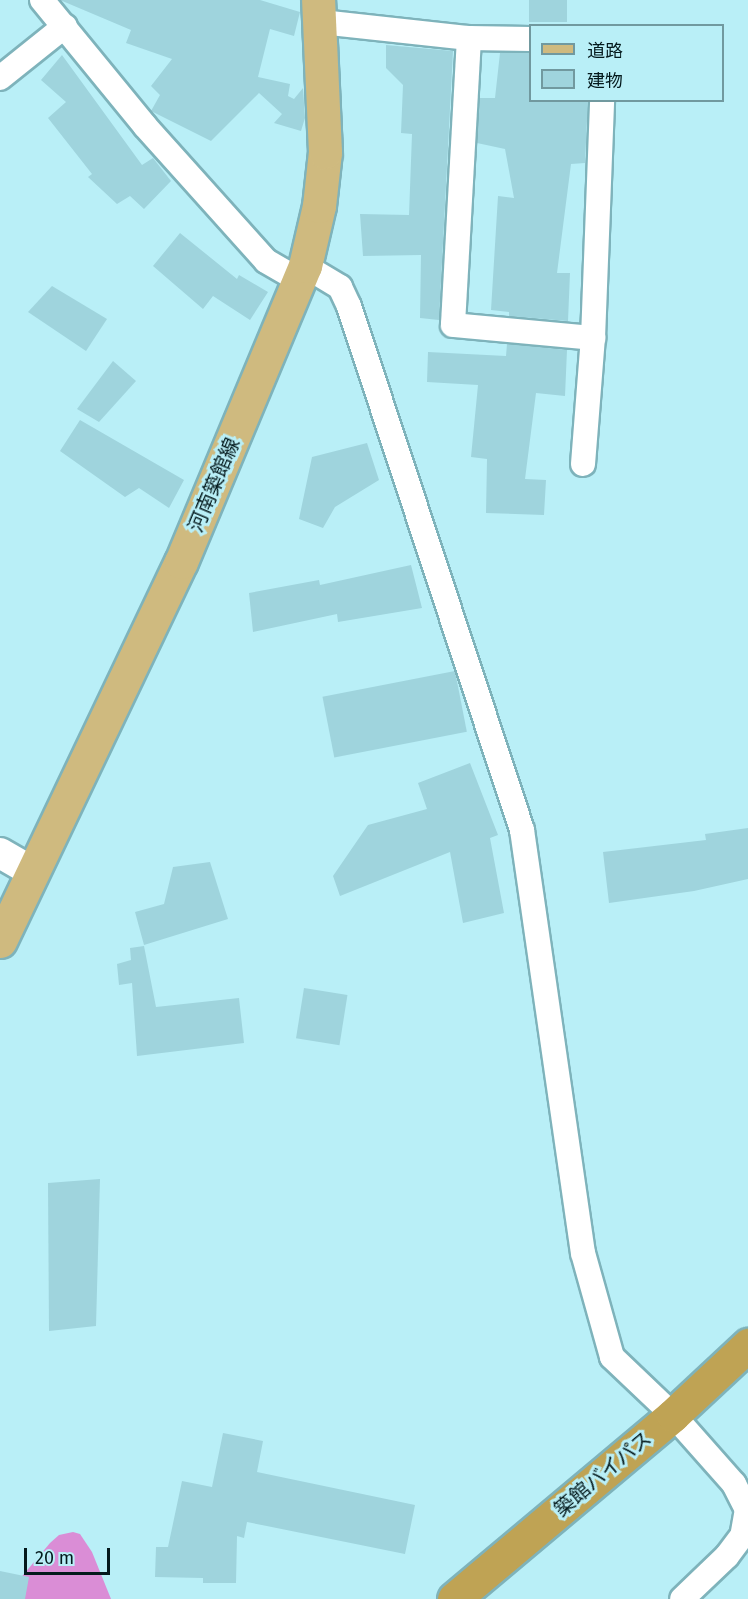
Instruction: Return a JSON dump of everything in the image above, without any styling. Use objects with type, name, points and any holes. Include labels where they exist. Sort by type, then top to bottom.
[{"type":"highway","name":"築館バイパス","points":[[454,1599],[673,1415],[748,1345]]},
{"type":"main road","name":"河南築館線","points":[[0,941],[181,562],[303,273],[319,206],[325,152],[320,11]]},
{"type":"street","points":[[42,0],[145,126],[266,261],[340,288],[349,306],[522,830],[583,1253],[612,1357],[673,1415],[734,1484],[747,1509],[742,1536],[727,1556],[682,1599]]},
{"type":"street","points":[[320,11],[470,38],[529,39]]},
{"type":"street","points":[[0,78],[65,26]]},
{"type":"street","points":[[470,38],[453,325],[592,338]]},
{"type":"street","points":[[583,464],[592,338],[602,102]]},
{"type":"street","points":[[0,853],[33,872]]},
{"type":"shaded area","points":[[73,1532],[80,1534],[92,1552],[111,1599],[10,1599],[18,1581],[50,1543],[59,1535]]},
{"type":"building","points":[[60,0],[260,0],[300,12],[294,36],[270,29],[258,77],[290,84],[288,96],[294,99],[303,88],[305,118],[301,131],[274,123],[282,114],[259,93],[211,141],[151,111],[160,95],[151,86],[172,59],[126,43],[131,30]]},
{"type":"building","points":[[529,0],[567,0],[567,22],[529,22]]},
{"type":"building","points":[[386,45],[453,51],[439,320],[420,318],[421,255],[363,256],[360,214],[409,215],[412,134],[401,133],[403,85],[386,68]]},
{"type":"building","points":[[500,53],[529,53],[529,102],[588,102],[585,163],[571,164],[557,273],[570,273],[568,321],[509,316],[509,312],[491,310],[498,196],[514,198],[505,149],[477,143],[480,98],[495,98]]},
{"type":"building","points":[[62,55],[142,165],[153,158],[171,181],[144,209],[130,196],[117,204],[88,177],[92,174],[48,118],[66,102],[41,80]]},
{"type":"building","points":[[180,233],[237,279],[239,275],[268,292],[250,320],[213,296],[203,309],[153,266]]},
{"type":"building","points":[[52,286],[107,319],[86,351],[28,312]]},
{"type":"building","points":[[507,344],[567,350],[565,396],[536,393],[525,479],[546,480],[544,515],[486,513],[487,459],[471,457],[478,385],[427,382],[428,352],[506,356]]},
{"type":"building","points":[[113,361],[136,381],[99,422],[77,409]]},
{"type":"building","points":[[80,420],[184,480],[169,508],[139,488],[125,497],[60,451]]},
{"type":"building","points":[[367,443],[379,480],[335,507],[323,528],[299,519],[312,457]]},
{"type":"building","points":[[411,565],[422,608],[338,622],[337,614],[253,632],[249,593],[319,580],[320,585]]},
{"type":"building","points":[[455,671],[467,732],[334,758],[322,697]]},
{"type":"building","points":[[470,763],[498,835],[490,838],[504,913],[463,923],[450,852],[340,896],[333,876],[368,825],[427,809],[418,783]]},
{"type":"building","points":[[748,828],[748,879],[694,891],[609,903],[603,852],[706,840],[705,834]]},
{"type":"building","points":[[210,862],[228,919],[144,945],[135,912],[164,904],[173,867]]},
{"type":"building","points":[[144,946],[156,1007],[239,998],[244,1043],[137,1056],[132,983],[119,985],[117,964],[131,960],[130,948]]},
{"type":"building","points":[[304,988],[347,995],[339,1045],[296,1038]]},
{"type":"building","points":[[100,1179],[96,1326],[49,1331],[48,1183]]},
{"type":"building","points":[[223,1433],[263,1441],[257,1472],[415,1505],[405,1554],[247,1522],[244,1538],[237,1536],[236,1583],[203,1583],[203,1578],[155,1577],[156,1547],[168,1547],[182,1481],[212,1487]]},
{"type":"building","points":[[0,1571],[29,1577],[25,1599],[0,1599]]}]
